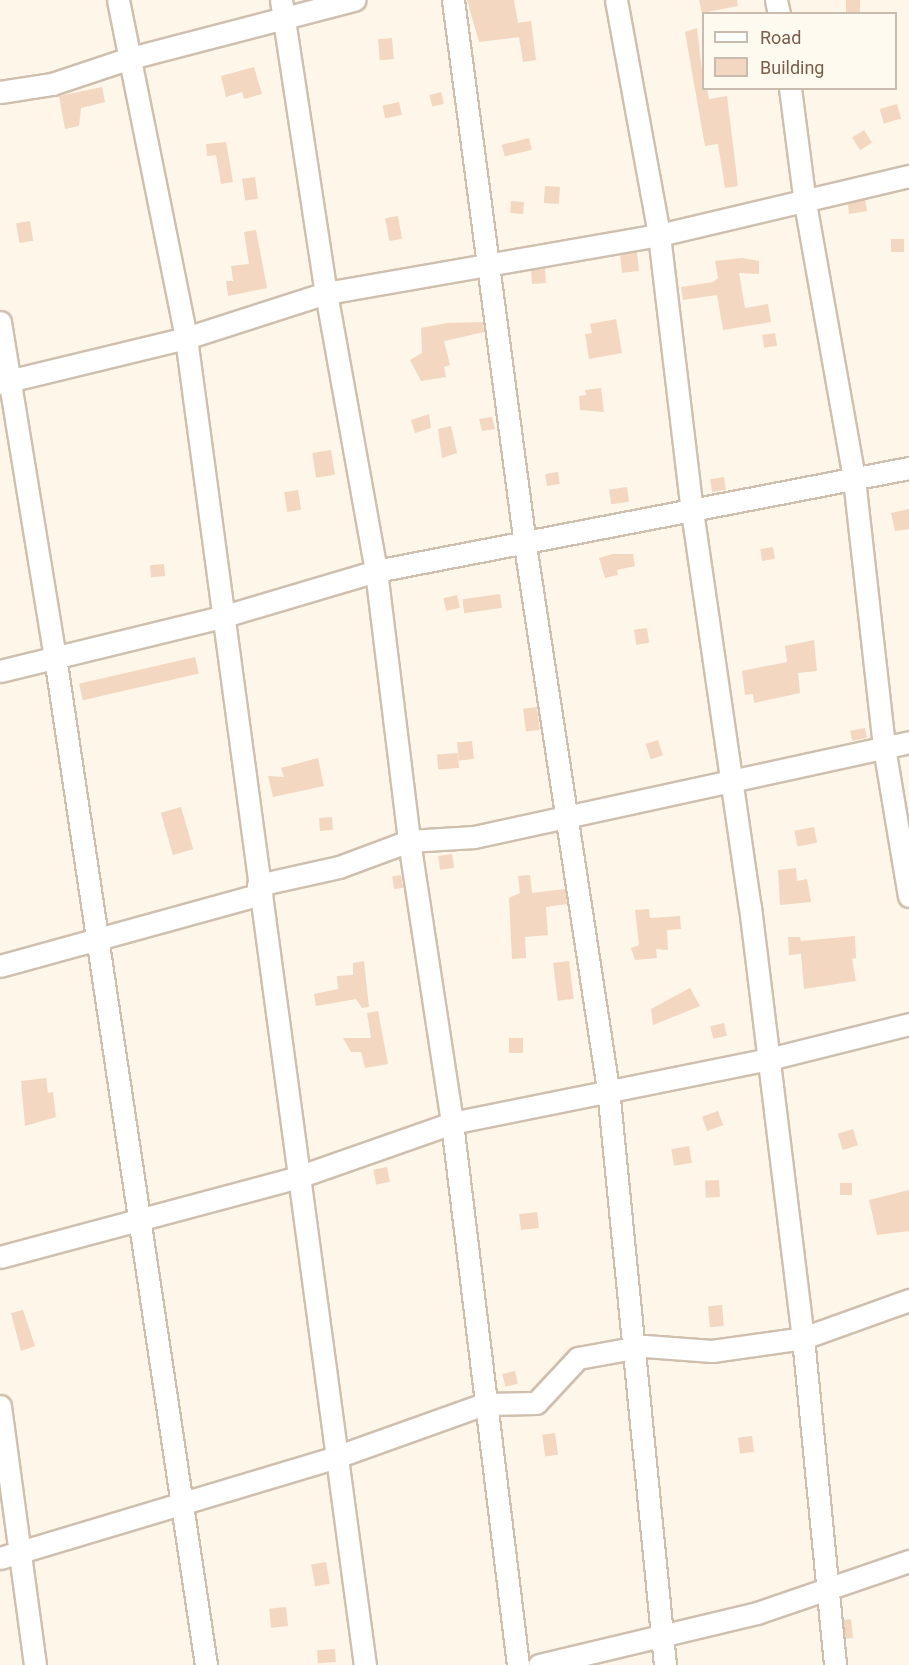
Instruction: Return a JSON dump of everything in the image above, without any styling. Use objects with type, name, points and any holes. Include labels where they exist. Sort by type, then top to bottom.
[{"type":"street","points":[[118,0],[127,59],[186,338],[221,617],[365,1665]]},
{"type":"street","points":[[0,92],[52,84],[282,9],[354,0]]},
{"type":"street","points":[[453,0],[525,545],[569,818],[608,1089],[665,1665]]},
{"type":"street","points":[[616,0],[658,235],[692,512],[732,780],[769,1059],[803,1338],[835,1665]]},
{"type":"street","points":[[282,9],[326,293],[376,571],[409,841],[452,1123],[484,1404],[518,1665]]},
{"type":"street","points":[[790,90],[805,202],[854,479],[884,747],[909,896]]},
{"type":"street","points":[[6,382],[186,338],[326,293],[658,235],[909,176]]},
{"type":"street","points":[[0,321],[6,382],[55,657],[206,1665]]},
{"type":"street","points":[[0,671],[221,617],[376,571],[525,545],[909,468]]},
{"type":"street","points":[[0,966],[98,940],[260,889],[339,867],[409,841],[474,837],[909,742]]},
{"type":"street","points":[[0,1257],[138,1223],[298,1178],[452,1123],[608,1089],[769,1059],[909,1024]]},
{"type":"street","points":[[10,1557],[336,1458],[484,1404],[536,1403],[578,1358],[633,1347],[712,1351],[803,1338],[909,1300]]},
{"type":"street","points":[[0,1406],[10,1557],[35,1665]]},
{"type":"street","points":[[539,1665],[757,1613],[827,1586],[909,1561]]},
{"type":"building","points":[[467,0],[514,0],[518,23],[531,21],[536,60],[523,62],[519,37],[479,42]]},
{"type":"building","points":[[699,0],[737,0],[738,6],[702,13]]},
{"type":"building","points":[[846,0],[860,0],[860,12],[846,12]]},
{"type":"building","points":[[697,28],[702,90],[707,90],[709,99],[727,96],[738,186],[725,188],[718,144],[705,146],[685,32]]},
{"type":"building","points":[[392,38],[394,59],[380,60],[378,39]]},
{"type":"building","points":[[254,67],[262,94],[244,99],[242,92],[226,97],[221,76]]},
{"type":"building","points":[[102,87],[105,102],[81,108],[79,126],[65,129],[59,96]]},
{"type":"building","points":[[441,92],[444,104],[432,107],[429,95]]},
{"type":"building","points":[[399,102],[402,115],[385,118],[382,106]]},
{"type":"building","points":[[897,104],[901,118],[884,123],[880,109]]},
{"type":"building","points":[[864,130],[872,143],[860,150],[852,137]]},
{"type":"building","points":[[529,138],[532,150],[505,156],[502,145]]},
{"type":"building","points":[[226,142],[233,182],[221,184],[216,155],[207,156],[206,144]]},
{"type":"building","points":[[255,177],[258,199],[245,201],[242,179]]},
{"type":"building","points":[[545,186],[560,187],[559,204],[544,203]]},
{"type":"building","points":[[865,199],[867,211],[849,214],[848,204]]},
{"type":"building","points":[[511,201],[524,202],[523,214],[510,213]]},
{"type":"building","points":[[398,216],[402,239],[389,241],[385,218]]},
{"type":"building","points":[[30,221],[33,241],[19,243],[16,223]]},
{"type":"building","points":[[256,230],[267,288],[228,296],[226,281],[233,281],[231,266],[249,264],[244,232]]},
{"type":"building","points":[[891,239],[904,239],[904,252],[891,252]]},
{"type":"building","points":[[637,252],[639,271],[622,273],[620,254]]},
{"type":"building","points":[[742,258],[759,261],[759,274],[739,273],[745,308],[768,304],[771,322],[723,330],[717,295],[683,300],[681,287],[713,282],[718,278],[715,261]]},
{"type":"building","points":[[545,269],[546,283],[532,284],[531,270]]},
{"type":"building","points":[[616,319],[622,353],[589,359],[585,334],[592,333],[590,324]]},
{"type":"building","points":[[483,322],[484,332],[444,341],[450,365],[444,367],[446,377],[421,381],[410,360],[422,353],[421,328],[447,323]]},
{"type":"building","points":[[775,333],[777,346],[764,348],[762,335]]},
{"type":"building","points":[[601,388],[604,412],[580,410],[579,396],[586,395],[585,390]]},
{"type":"building","points":[[429,414],[431,428],[415,433],[411,420]]},
{"type":"building","points":[[492,417],[495,429],[482,431],[479,419]]},
{"type":"building","points":[[451,426],[457,453],[442,458],[438,429]]},
{"type":"building","points":[[331,450],[335,475],[316,478],[312,453]]},
{"type":"building","points":[[558,472],[560,484],[547,486],[545,474]]},
{"type":"building","points":[[724,477],[726,490],[712,492],[710,479]]},
{"type":"building","points":[[627,487],[629,502],[611,504],[609,490]]},
{"type":"building","points":[[298,490],[301,510],[287,512],[284,492]]},
{"type":"building","points":[[909,509],[909,529],[895,531],[891,513]]},
{"type":"building","points":[[773,547],[775,559],[762,561],[760,549]]},
{"type":"building","points":[[613,554],[633,554],[635,566],[617,570],[618,575],[605,578],[599,558]]},
{"type":"building","points":[[164,564],[165,576],[151,577],[150,565]]},
{"type":"building","points":[[500,594],[502,608],[464,613],[462,599]]},
{"type":"building","points":[[457,595],[460,608],[446,611],[443,598]]},
{"type":"building","points":[[647,628],[649,643],[636,645],[634,630]]},
{"type":"building","points":[[814,640],[817,671],[798,673],[800,693],[754,703],[753,694],[745,695],[742,671],[787,662],[785,646]]},
{"type":"building","points":[[195,657],[199,674],[83,700],[79,684]]},
{"type":"building","points":[[537,707],[540,730],[526,732],[523,709]]},
{"type":"building","points":[[865,728],[867,738],[852,741],[850,731]]},
{"type":"building","points":[[658,740],[663,755],[651,759],[646,744]]},
{"type":"building","points":[[472,741],[474,759],[459,760],[457,743]]},
{"type":"building","points":[[458,753],[459,768],[438,769],[437,754]]},
{"type":"building","points":[[318,758],[324,786],[273,797],[268,776],[284,777],[281,768]]},
{"type":"building","points":[[181,807],[193,849],[173,855],[161,813]]},
{"type":"building","points":[[332,817],[333,830],[320,831],[319,818]]},
{"type":"building","points":[[814,827],[817,843],[797,847],[794,831]]},
{"type":"building","points":[[452,854],[454,868],[440,870],[438,856]]},
{"type":"building","points":[[796,868],[797,881],[807,879],[811,902],[780,905],[778,870]]},
{"type":"building","points":[[401,875],[403,888],[394,889],[392,876]]},
{"type":"building","points":[[530,875],[532,893],[565,889],[567,904],[546,907],[548,935],[525,937],[526,958],[512,959],[509,898],[520,893],[518,876]]},
{"type":"building","points":[[649,909],[650,918],[680,916],[681,929],[667,930],[668,950],[656,949],[657,958],[635,960],[631,948],[639,945],[635,910]]},
{"type":"building","points":[[855,936],[856,958],[852,959],[856,981],[804,989],[801,954],[789,955],[788,937],[800,937],[801,941]]},
{"type":"building","points":[[364,961],[369,1007],[362,1008],[356,999],[316,1006],[314,994],[338,989],[337,976],[353,975],[353,963]]},
{"type":"building","points":[[569,961],[574,999],[558,1001],[553,963]]},
{"type":"building","points":[[690,988],[700,1006],[653,1025],[651,1009]]},
{"type":"building","points":[[378,1011],[388,1064],[365,1068],[361,1052],[351,1052],[343,1038],[371,1038],[367,1013]]},
{"type":"building","points":[[724,1023],[727,1036],[713,1039],[710,1026]]},
{"type":"building","points":[[509,1038],[523,1038],[523,1053],[509,1053]]},
{"type":"building","points":[[46,1078],[48,1093],[53,1092],[56,1117],[25,1126],[21,1081]]},
{"type":"building","points":[[718,1111],[723,1125],[707,1131],[702,1117]]},
{"type":"building","points":[[853,1129],[858,1145],[843,1150],[838,1134]]},
{"type":"building","points":[[689,1146],[692,1163],[674,1166],[671,1149]]},
{"type":"building","points":[[387,1167],[390,1182],[376,1184],[373,1170]]},
{"type":"building","points":[[719,1180],[720,1197],[706,1198],[705,1181]]},
{"type":"building","points":[[840,1183],[852,1183],[852,1195],[840,1195]]},
{"type":"building","points":[[909,1190],[909,1231],[877,1235],[869,1200]]},
{"type":"building","points":[[537,1212],[539,1228],[521,1230],[519,1214]]},
{"type":"building","points":[[722,1305],[724,1326],[710,1327],[708,1306]]},
{"type":"building","points":[[23,1310],[35,1346],[21,1351],[11,1313]]},
{"type":"building","points":[[515,1371],[518,1384],[505,1387],[502,1374]]},
{"type":"building","points":[[555,1433],[558,1455],[545,1457],[542,1435]]},
{"type":"building","points":[[752,1436],[754,1452],[740,1454],[738,1438]]},
{"type":"building","points":[[326,1562],[330,1584],[315,1586],[311,1565]]},
{"type":"building","points":[[286,1607],[288,1626],[271,1628],[269,1609]]},
{"type":"building","points":[[851,1619],[853,1638],[845,1639],[843,1620]]},
{"type":"building","points":[[335,1649],[336,1662],[318,1663],[317,1650]]}]
